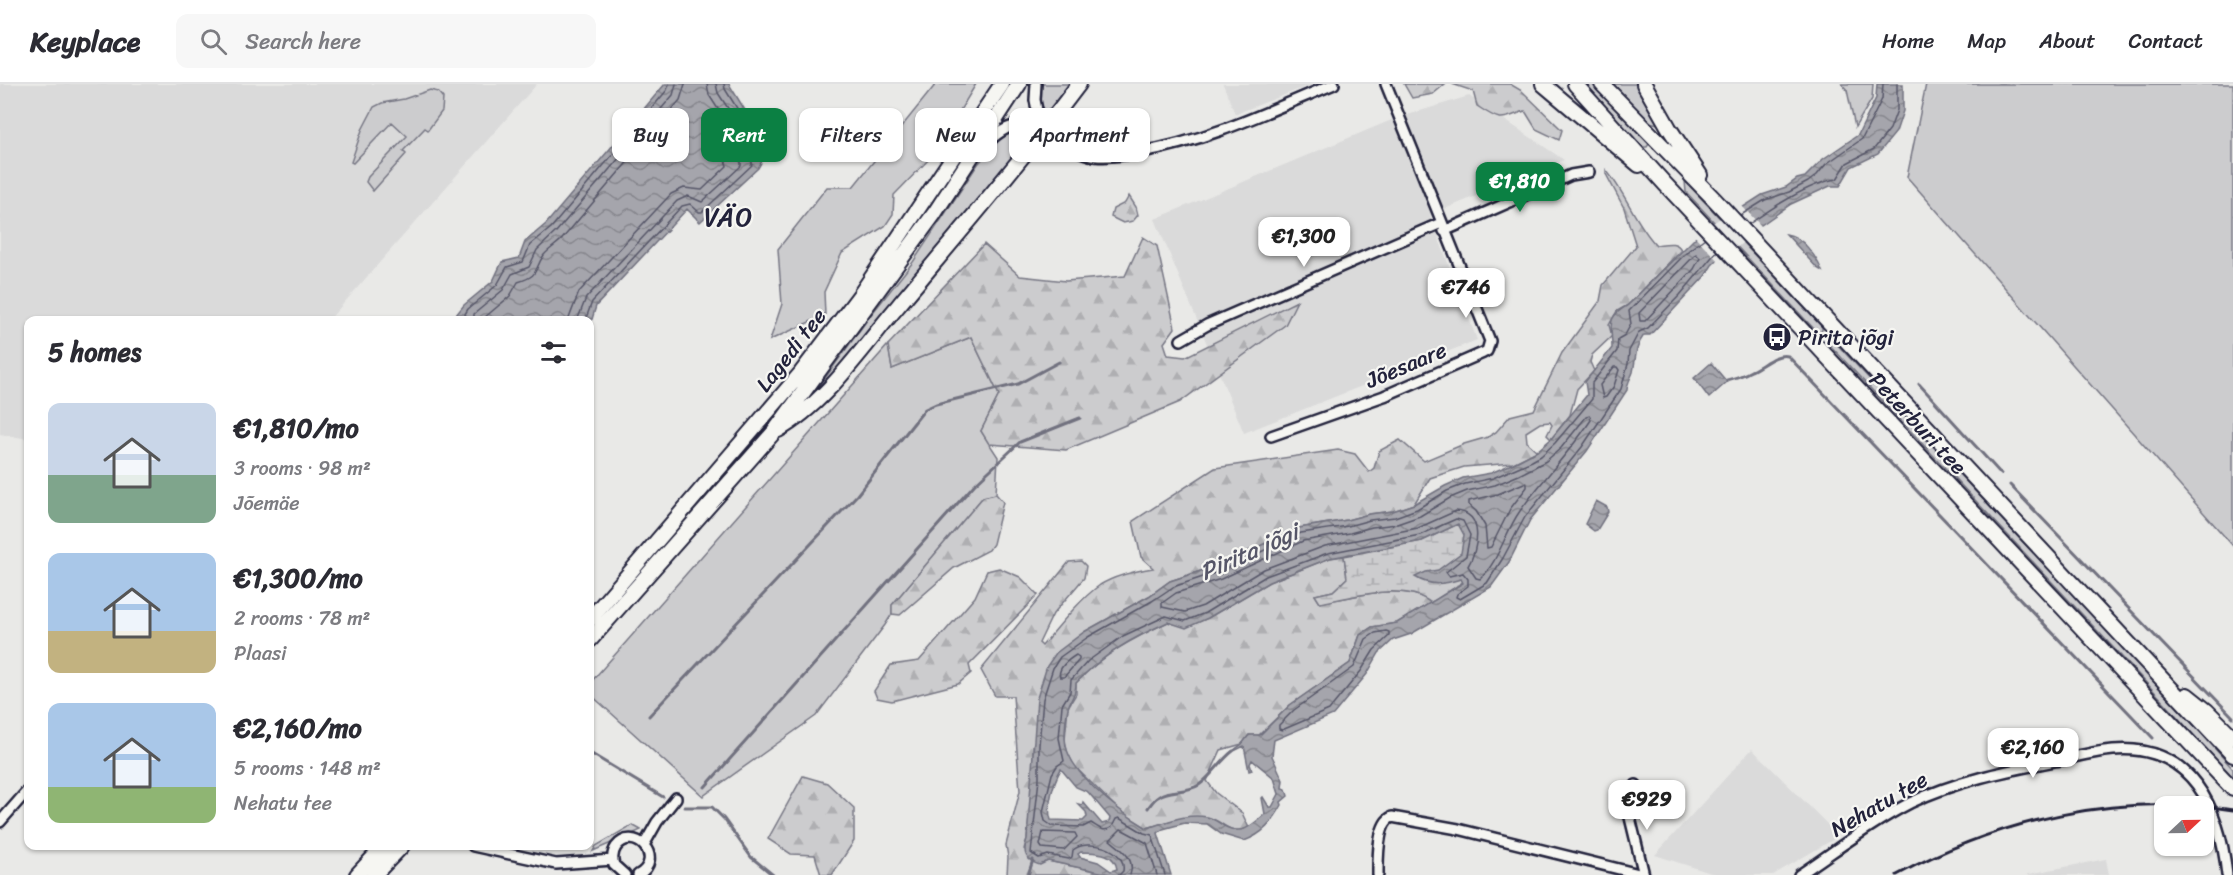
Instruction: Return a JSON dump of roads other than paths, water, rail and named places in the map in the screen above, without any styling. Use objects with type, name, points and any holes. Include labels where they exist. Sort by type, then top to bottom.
[{"type":"highway","points":[[594,635],[774,432],[908,250],[1019,84]]},
{"type":"highway","points":[[774,432],[796,420],[833,382],[1011,170],[1079,84]]},
{"type":"highway","points":[[1543,84],[1613,145],[1665,184]]},
{"type":"highway","name":"Peterburi tee","points":[[1575,84],[1665,184],[2233,789]]},
{"type":"highway","name":"Peterburi tee","points":[[1602,84],[1715,200],[2233,755]]},
{"type":"highway","points":[[1644,84],[1715,200]]},
{"type":"highway","name":"Lagedi tee","points":[[594,614],[801,373],[860,295],[1001,85]]},
{"type":"highway","points":[[2155,670],[2207,711],[2233,737]]},
{"type":"highway","points":[[357,875],[380,850]]},
{"type":"highway","points":[[375,875],[398,850]]},
{"type":"street","points":[[1036,84],[1037,108]]},
{"type":"street","points":[[1150,150],[1202,137],[1334,84]]},
{"type":"street","name":"Jõesaare","points":[[1271,436],[1384,396],[1487,351],[1490,341],[1386,84]]},
{"type":"street","points":[[968,163],[1000,132],[1009,127]]},
{"type":"street","points":[[1181,340],[1208,325],[1443,227],[1571,175],[1589,172]]},
{"type":"street","name":"Nehatu tee","points":[[1799,875],[1888,816],[1950,787],[2005,772],[2114,750],[2134,750],[2154,754],[2167,760],[2196,782],[2208,799],[2214,813],[2228,875]]},
{"type":"street","points":[[1378,875],[1379,842],[1387,819],[1392,817],[1458,829],[1643,875],[1626,801],[1636,785]]},
{"type":"street","points":[[0,822],[24,795]]},
{"type":"street","points":[[644,845],[657,822],[676,798]]},
{"type":"street","points":[[625,875],[617,870],[613,860],[615,849],[623,841],[634,840],[644,845],[649,856],[647,867],[638,875]]},
{"type":"street","points":[[491,850],[556,864],[613,860]]},
{"type":"water","points":[[665,84],[729,84],[744,108],[701,108],[701,162],[761,162],[758,168],[700,222],[687,209],[596,306],[593,316],[457,316],[464,305],[493,281],[502,262],[519,258],[525,242],[546,224],[612,146],[612,162],[689,162],[689,108],[645,108]]},
{"type":"water","points":[[1877,84],[1903,84],[1903,111],[1896,132],[1878,154],[1851,167],[1840,186],[1830,186],[1791,204],[1734,244],[1712,265],[1705,276],[1650,335],[1644,335],[1637,348],[1627,390],[1587,451],[1530,520],[1509,562],[1491,587],[1411,634],[1393,640],[1379,653],[1367,674],[1333,715],[1274,740],[1272,756],[1283,780],[1282,788],[1286,789],[1288,796],[1281,802],[1282,805],[1266,827],[1257,835],[1244,841],[1221,834],[1207,824],[1185,823],[1163,829],[1158,833],[1171,875],[1114,875],[1048,861],[1040,865],[1028,859],[1025,848],[1037,698],[1047,666],[1056,653],[1084,632],[1149,596],[1170,581],[1216,566],[1299,528],[1393,511],[1414,504],[1463,478],[1491,473],[1537,451],[1551,439],[1587,395],[1585,382],[1612,348],[1611,323],[1616,314],[1628,305],[1695,238],[1762,195],[1786,187],[1797,179],[1805,177],[1823,159],[1858,135],[1876,98]],"holes":[[[1458,524],[1464,535],[1461,553],[1438,570],[1415,577],[1432,583],[1461,579],[1463,583],[1397,623],[1372,627],[1360,635],[1350,663],[1290,705],[1260,735],[1249,735],[1230,753],[1244,746],[1249,771],[1252,770],[1250,764],[1252,760],[1274,778],[1279,794],[1272,807],[1269,807],[1262,798],[1265,814],[1251,826],[1241,830],[1230,829],[1214,819],[1192,816],[1147,828],[1109,801],[1083,777],[1067,750],[1065,734],[1068,708],[1076,683],[1097,663],[1119,648],[1168,622],[1186,628],[1208,618],[1269,582],[1330,558],[1422,541]],[[1061,769],[1076,787],[1088,792],[1110,818],[1109,822],[1102,824],[1083,802],[1082,805],[1078,804],[1086,812],[1087,817],[1083,821],[1051,820],[1050,801]],[[1081,852],[1104,854],[1112,859],[1117,869],[1111,871],[1098,862],[1080,857],[1078,854]]]},
{"type":"water","points":[[1786,234],[1798,239],[1808,248],[1822,271],[1817,268]]},
{"type":"water","points":[[1711,363],[1727,382],[1709,398],[1694,378]]},
{"type":"water","points":[[1596,501],[1607,507],[1608,512],[1597,530],[1594,531],[1585,524]]},
{"type":"waterway","points":[[1727,380],[1756,369],[1778,356],[1788,356],[2153,738]]},
{"type":"waterway","points":[[649,716],[857,495],[925,409],[936,404],[1018,384],[1059,362]]},
{"type":"waterway","points":[[1919,384],[2001,474]]},
{"type":"waterway","points":[[705,787],[974,485],[1020,442],[1080,418]]},
{"type":"waterway","points":[[2010,485],[2233,717]]},
{"type":"waterway","points":[[1148,808],[1162,794],[1199,785],[1233,751]]},
{"type":"waterway","points":[[594,755],[663,797]]},
{"type":"waterway","points":[[685,807],[712,807],[724,819],[751,857],[773,875]]},
{"type":"waterway","points":[[1028,875],[1033,860]]},
{"type":"railway","points":[[1897,875],[1976,839],[2060,815],[2103,808],[2146,805],[2189,805],[2233,810]]},
{"type":"place","name":"Pirita jõgi","points":[[1777,337]]},
{"type":"district","name":"VÄO","points":[[729,217]]}]
